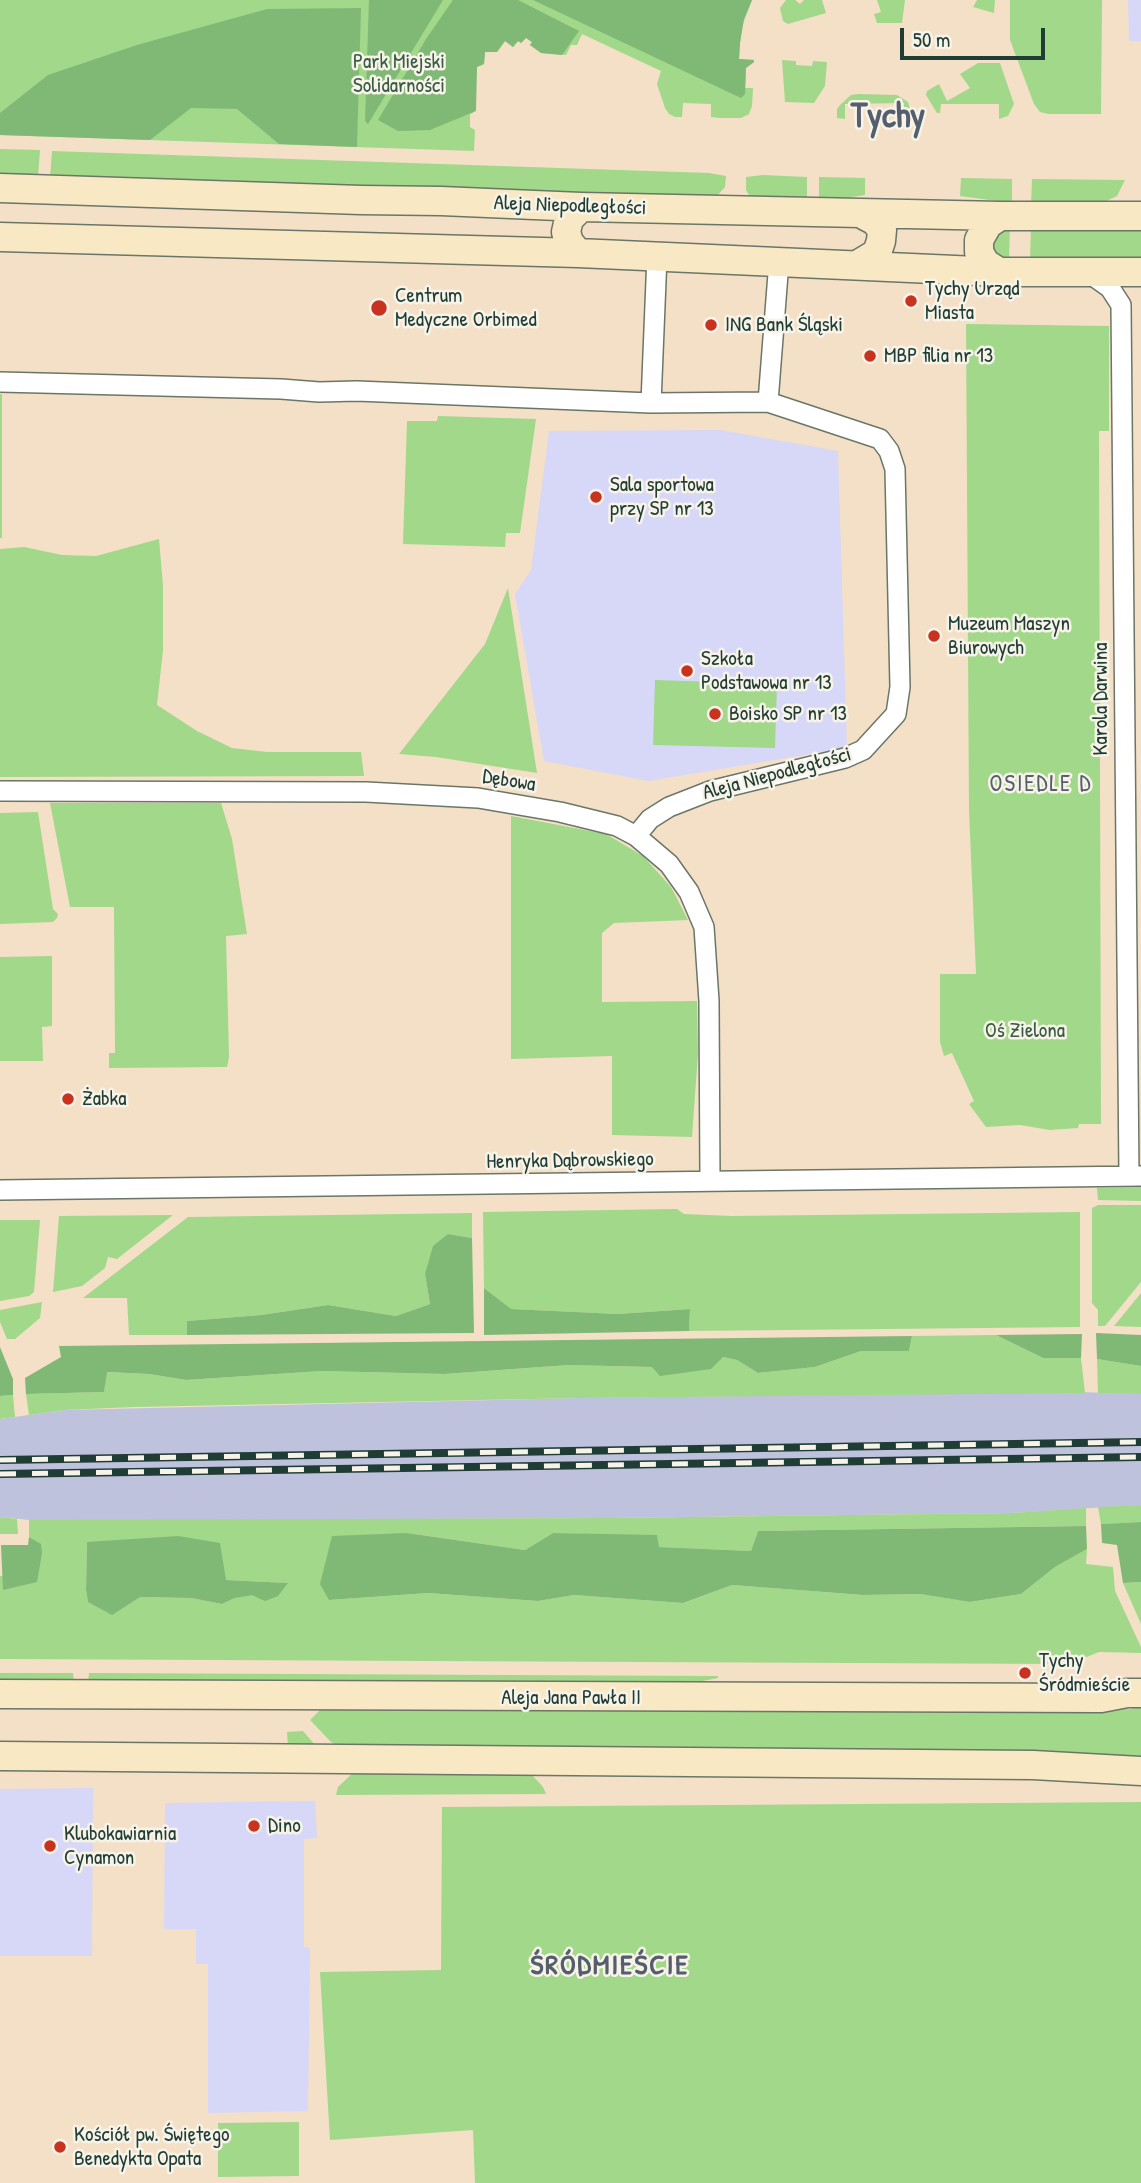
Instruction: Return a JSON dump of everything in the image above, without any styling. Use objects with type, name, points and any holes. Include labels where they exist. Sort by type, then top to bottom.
[{"type":"street","name":"Aleja Niepodległości","points":[[0,188],[581,207],[1000,216],[1141,216]]},
{"type":"street","points":[[578,253],[569,242],[566,232],[569,219],[581,207]]},
{"type":"street","points":[[857,265],[877,253],[882,230],[875,221],[860,213]]},
{"type":"street","points":[[999,272],[985,263],[979,252],[979,240],[988,224],[1000,216]]},
{"type":"street","points":[[0,237],[578,253],[999,272],[1141,274]]},
{"type":"street","points":[[651,403],[657,256]]},
{"type":"street","points":[[768,402],[779,261]]},
{"type":"street","points":[[1089,273],[1110,288],[1121,305],[1141,274]]},
{"type":"street","name":"Karola Darwina","points":[[1121,305],[1135,1176]]},
{"type":"street","name":"Aleja Niepodległości","points":[[0,382],[357,391],[651,403],[768,402],[860,430],[880,439],[890,451],[895,469],[900,687],[896,714],[863,750],[845,758],[710,791],[650,818],[636,836]]},
{"type":"street","name":"Dębowa","points":[[0,791],[366,792],[478,798],[560,812],[617,826],[636,836],[669,864],[689,892],[704,927],[709,1001],[710,1181]]},
{"type":"street","name":"Henryka Dąbrowskiego","points":[[0,1190],[1135,1176]]},
{"type":"street","name":"Aleja Jana Pawła II","points":[[0,1694],[1101,1698],[1141,1693]]},
{"type":"street","points":[[0,1756],[1020,1765],[1141,1771]]},
{"type":"shaded area","points":[[1128,0],[1141,0],[1141,41],[1129,41]]},
{"type":"shaded area","name":"Szkoła Podstawowa nr 13","points":[[720,430],[838,451],[847,748],[648,781],[544,761],[515,594],[531,570],[549,431]]},
{"type":"shaded area","points":[[1080,1392],[1141,1394],[1141,1505],[1012,1513],[612,1518],[39,1521],[0,1517],[0,1419],[64,1410],[579,1398]]},
{"type":"shaded area","points":[[93,1788],[92,1956],[0,1956],[0,1789]]},
{"type":"shaded area","points":[[315,1801],[317,1838],[304,1839],[304,1947],[310,1948],[308,2111],[208,2113],[208,1964],[196,1964],[196,1929],[164,1929],[165,1803]]},
{"type":"green space","name":"Park Miejski Solidarności","points":[[0,0],[752,0],[741,29],[739,59],[754,60],[746,68],[745,88],[753,88],[752,106],[749,114],[741,118],[721,118],[711,117],[711,104],[683,103],[682,117],[675,117],[665,108],[657,84],[661,71],[582,34],[577,45],[571,45],[566,55],[541,53],[530,45],[532,42],[526,38],[513,47],[505,41],[497,52],[485,52],[484,64],[477,67],[473,113],[470,114],[470,127],[475,130],[474,151],[0,135]]},
{"type":"green space","points":[[369,0],[443,0],[368,124],[365,121]]},
{"type":"green space","points":[[453,0],[518,0],[579,31],[562,55],[541,53],[530,45],[532,42],[526,38],[513,47],[505,41],[497,52],[485,52],[484,64],[477,67],[476,111],[430,130],[398,131],[378,120],[426,39]]},
{"type":"green space","points":[[533,0],[752,0],[744,19],[740,43],[739,59],[754,60],[746,68],[745,94],[741,98]]},
{"type":"green space","points":[[786,0],[795,0],[800,4],[804,0],[822,0],[826,13],[788,24],[783,21],[780,8]]},
{"type":"green space","points":[[877,0],[905,0],[902,23],[877,23],[874,14],[881,12]]},
{"type":"green space","points":[[977,0],[995,0],[994,13],[973,7]]},
{"type":"green space","points":[[1010,0],[1102,0],[1101,114],[1040,112],[1034,104],[1010,40]]},
{"type":"green space","points":[[361,8],[357,147],[279,144],[237,109],[191,108],[150,140],[0,135],[0,113],[48,75],[137,45],[267,9]]},
{"type":"green space","points":[[782,60],[796,61],[796,65],[812,66],[813,61],[827,62],[825,86],[814,103],[785,102]]},
{"type":"green space","points":[[978,63],[1000,63],[1014,104],[1008,116],[999,119],[999,104],[941,104],[940,113],[937,113],[926,95],[927,91],[939,84],[947,101],[970,88],[960,74]]},
{"type":"green space","points":[[851,95],[897,95],[908,102],[912,117],[904,119],[904,103],[845,104],[845,119],[837,118],[837,109],[841,104]]},
{"type":"green space","points":[[0,149],[40,150],[38,177],[0,175]]},
{"type":"green space","points":[[52,151],[709,173],[726,176],[725,187],[716,197],[50,178]]},
{"type":"green space","points":[[746,177],[807,177],[807,202],[750,197],[746,190]]},
{"type":"green space","points":[[819,177],[865,178],[865,195],[819,202]]},
{"type":"green space","points":[[961,178],[1012,179],[1012,203],[960,196]]},
{"type":"green space","points":[[1032,179],[1125,180],[1117,196],[1100,204],[1031,204]]},
{"type":"green space","points":[[1010,224],[1009,263],[1000,260],[990,249],[992,234]]},
{"type":"green space","points":[[1141,224],[1141,262],[1030,263],[1031,225]]},
{"type":"green space","name":"Oś Zielona","points":[[966,324],[1109,326],[1109,431],[1099,431],[1101,1124],[1079,1124],[1078,1128],[1050,1130],[1020,1125],[986,1127],[969,1104],[974,1101],[952,1053],[944,1056],[940,1042],[940,974],[976,974],[969,810]]},
{"type":"green space","points":[[2,394],[2,538],[0,538]]},
{"type":"green space","points":[[438,416],[536,419],[520,533],[506,533],[505,547],[403,544],[407,421],[437,421]]},
{"type":"green space","points":[[159,539],[163,586],[163,650],[157,705],[197,731],[232,748],[267,752],[361,752],[364,776],[0,777],[0,549],[24,547],[62,555],[96,556]]},
{"type":"green space","points":[[508,588],[537,773],[399,754],[485,644]]},
{"type":"green space","name":"Boisko SP nr 13","points":[[655,680],[777,684],[775,748],[653,745]]},
{"type":"green space","points":[[50,803],[221,803],[232,839],[247,934],[226,936],[227,1067],[109,1068],[109,1053],[115,1053],[114,907],[70,907]]},
{"type":"green space","points":[[38,812],[53,909],[58,914],[57,918],[53,922],[0,924],[0,813]]},
{"type":"green space","points":[[511,816],[606,834],[643,856],[671,887],[688,920],[614,923],[602,933],[602,1002],[697,1001],[698,1054],[692,1137],[612,1135],[612,1056],[511,1059]]},
{"type":"green space","points":[[52,956],[52,1026],[42,1027],[43,1061],[0,1061],[0,957]]},
{"type":"green space","points":[[1141,1187],[1141,1201],[1098,1200],[1097,1188]]},
{"type":"green space","points":[[1098,1205],[1141,1205],[1141,1282],[1105,1326],[1098,1326],[1098,1310],[1092,1303],[1092,1208]]},
{"type":"green space","points":[[677,1209],[684,1214],[732,1216],[1080,1212],[1080,1327],[689,1331],[690,1309],[618,1314],[510,1309],[484,1288],[483,1212]]},
{"type":"green space","points":[[472,1213],[472,1238],[448,1234],[425,1274],[430,1304],[396,1316],[328,1305],[261,1315],[187,1321],[187,1335],[129,1335],[127,1298],[83,1298],[188,1217]]},
{"type":"green space","points":[[173,1215],[117,1259],[108,1257],[105,1268],[82,1286],[53,1292],[59,1216]]},
{"type":"green space","points":[[0,1220],[40,1220],[34,1292],[29,1296],[0,1301]]},
{"type":"green space","points":[[448,1234],[472,1238],[474,1333],[187,1335],[187,1321],[261,1315],[328,1305],[396,1316],[430,1304],[425,1274],[433,1246]]},
{"type":"green space","points":[[484,1288],[511,1309],[618,1314],[690,1309],[689,1331],[484,1335]]},
{"type":"green space","points":[[1141,1293],[1141,1327],[1114,1326]]},
{"type":"green space","points":[[42,1302],[40,1318],[15,1339],[7,1339],[0,1322],[0,1310]]},
{"type":"green space","points":[[1096,1333],[1141,1335],[1141,1366],[1097,1359]]},
{"type":"green space","points":[[1082,1334],[1081,1358],[1043,1358],[996,1335]]},
{"type":"green space","points":[[996,1335],[1043,1358],[1081,1358],[1085,1393],[579,1398],[135,1407],[64,1410],[29,1415],[26,1394],[104,1392],[106,1372],[149,1374],[186,1380],[322,1371],[444,1374],[569,1365],[652,1367],[723,1357],[737,1360],[758,1373],[815,1367],[861,1351],[909,1351],[912,1336]]},
{"type":"green space","points":[[912,1336],[909,1351],[861,1351],[815,1367],[758,1373],[737,1360],[723,1357],[711,1369],[660,1376],[652,1367],[569,1365],[444,1374],[322,1371],[186,1380],[149,1374],[107,1372],[104,1392],[26,1394],[25,1378],[61,1357],[59,1346]]},
{"type":"green space","points":[[0,1347],[13,1379],[13,1395],[0,1396]]},
{"type":"green space","points":[[1097,1359],[1141,1366],[1141,1394],[1098,1393]]},
{"type":"green space","points":[[13,1395],[15,1417],[0,1419],[0,1396]]},
{"type":"green space","points":[[1141,1505],[1141,1522],[1101,1524],[1098,1507]]},
{"type":"green space","points":[[1086,1508],[1086,1526],[758,1531],[751,1551],[658,1547],[657,1536],[553,1533],[525,1550],[407,1533],[329,1600],[428,1593],[538,1601],[574,1595],[683,1603],[732,1585],[862,1595],[920,1594],[971,1602],[1021,1594],[1055,1567],[1087,1549],[1086,1564],[1113,1567],[1115,1591],[1141,1647],[1141,1653],[1099,1652],[1069,1664],[0,1659],[0,1576],[3,1576],[4,1590],[40,1544],[29,1537],[29,1520],[612,1518],[1012,1513]],"holes":[[[87,1542],[226,1580],[287,1583],[222,1604],[191,1598],[140,1597],[88,1602]]]},
{"type":"green space","points":[[0,1517],[17,1519],[18,1534],[0,1534]]},
{"type":"green space","points":[[1141,1522],[1141,1582],[1123,1583],[1117,1545],[1102,1543],[1101,1524]]},
{"type":"green space","points":[[1086,1526],[1087,1549],[1055,1567],[1021,1594],[970,1602],[920,1594],[863,1595],[732,1585],[683,1603],[574,1595],[538,1601],[428,1593],[329,1600],[320,1584],[332,1536],[407,1533],[525,1550],[553,1533],[657,1535],[659,1547],[751,1551],[758,1531]]},
{"type":"green space","points":[[178,1536],[220,1543],[226,1580],[288,1583],[278,1596],[265,1601],[252,1595],[222,1604],[191,1598],[140,1597],[112,1615],[88,1602],[87,1542]]},
{"type":"green space","points":[[29,1537],[41,1544],[37,1582],[3,1590],[1,1545],[28,1545]]},
{"type":"green space","points":[[1141,1582],[1141,1624],[1123,1583]]},
{"type":"green space","points":[[0,1673],[73,1673],[74,1683],[0,1683]]},
{"type":"green space","points":[[89,1673],[718,1678],[666,1688],[88,1683]]},
{"type":"green space","points":[[1141,1700],[1141,1765],[339,1746],[331,1742],[310,1720],[324,1706],[1132,1709]]},
{"type":"green space","points":[[303,1731],[316,1746],[288,1746],[287,1732]]},
{"type":"green space","points":[[518,1769],[533,1776],[546,1794],[336,1795],[338,1787],[356,1770]]},
{"type":"green space","points":[[1141,1802],[1141,2183],[475,2183],[473,2130],[330,2140],[320,1972],[441,1970],[442,1807]]},
{"type":"green space","points":[[299,2122],[299,2176],[218,2177],[218,2123]]},
{"type":"railway","points":[[0,1460],[1141,1442]]},
{"type":"railway","points":[[0,1474],[1141,1457]]},
{"type":"place","name":"Tychy Urząd Miasta","points":[[911,301]]},
{"type":"place","name":"Centrum Medyczne Orbimed","points":[[379,308]]},
{"type":"place","name":"ING Bank Śląski","points":[[711,325]]},
{"type":"place","name":"MBP filia nr 13","points":[[870,356]]},
{"type":"place","name":"Sala sportowa przy SP nr 13","points":[[596,497]]},
{"type":"place","name":"Muzeum Maszyn Biurowych","points":[[934,636]]},
{"type":"place","name":"Szkoła Podstawowa nr 13","points":[[687,671]]},
{"type":"place","name":"Boisko SP nr 13","points":[[715,714]]},
{"type":"place","name":"Żabka","points":[[68,1099]]},
{"type":"place","name":"Tychy Śródmieście","points":[[1025,1673]]},
{"type":"place","name":"Dino","points":[[254,1826]]},
{"type":"place","name":"Klubokawiarnia Cynamon","points":[[50,1846]]},
{"type":"place","name":"Kościół pw. Świętego Benedykta Opata","points":[[60,2147]]},
{"type":"district","name":"Tychy","points":[[888,118]]},
{"type":"district","name":"OSIEDLE D","points":[[1041,785]]},
{"type":"district","name":"ŚRÓDMIEŚCIE","points":[[610,1967]]}]
